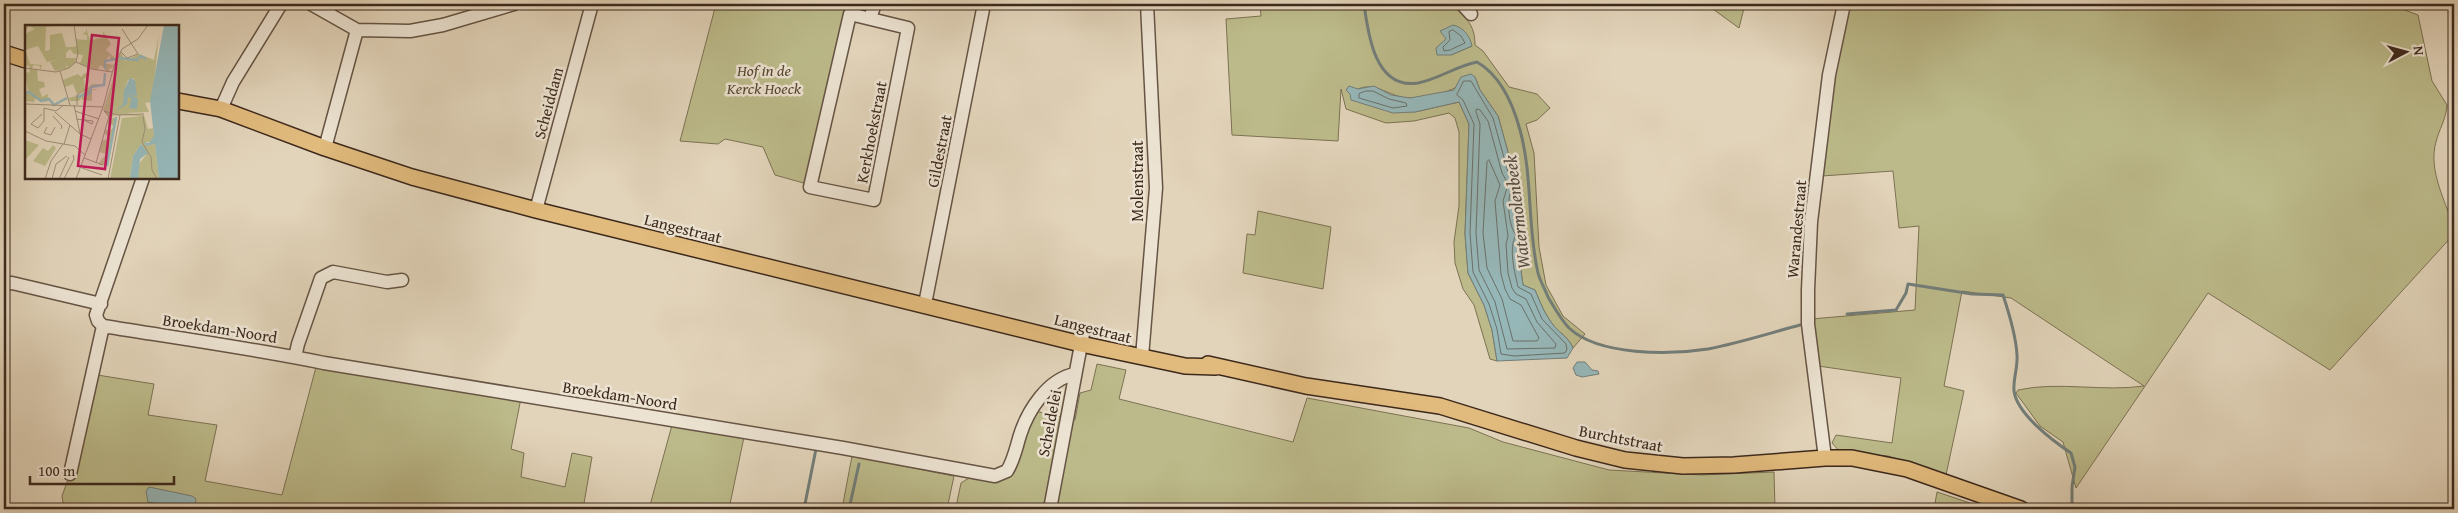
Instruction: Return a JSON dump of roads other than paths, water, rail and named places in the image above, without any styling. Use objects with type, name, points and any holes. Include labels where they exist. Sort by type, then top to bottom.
[{"type":"main road","points":[[4,53],[25,60]]},
{"type":"main road","name":"Langestraat","points":[[179,101],[222,109],[325,148],[412,177],[536,210],[1036,331],[1143,353]]},
{"type":"main road","name":"Burchtstraat","points":[[1143,353],[1185,366],[1216,367],[1306,386],[1440,406],[1576,448],[1625,460],[1683,466],[1734,465],[1825,458],[1878,462],[1907,469],[2021,509]]},
{"type":"street","points":[[222,109],[233,82],[281,4]]},
{"type":"street","points":[[311,4],[357,30],[410,31],[443,25],[514,4]]},
{"type":"street","name":"Scheiddam","points":[[536,210],[592,4]]},
{"type":"street","points":[[870,18],[875,4]]},
{"type":"street","name":"Gildestraat","points":[[926,304],[984,4]]},
{"type":"street","name":"Molenstraat","points":[[1143,353],[1156,188],[1147,4]]},
{"type":"street","points":[[1462,4],[1471,14]]},
{"type":"street","name":"Warandestraat","points":[[1825,458],[1808,324],[1808,290],[1811,222],[1829,75],[1844,4]]},
{"type":"street","name":"Kerkhoekstraat","points":[[850,14],[870,18],[908,28],[874,200],[810,187],[847,21],[850,14]]},
{"type":"street","points":[[325,148],[357,30]]},
{"type":"street","points":[[70,474],[103,326],[98,321],[96,315],[143,179]]},
{"type":"street","points":[[295,357],[318,283],[326,274],[340,273],[387,282],[402,280]]},
{"type":"street","points":[[4,284],[12,283],[101,304]]},
{"type":"street","name":"Broekdam-Noord","points":[[103,326],[207,343],[251,348],[295,357],[843,448],[995,476],[1007,471],[1014,459],[1028,417],[1049,388],[1061,378],[1075,374]]},
{"type":"street","name":"Scheldelei","points":[[1050,509],[1082,339]]},
{"type":"water","points":[[1453,25],[1466,32],[1472,46],[1451,55],[1437,55],[1436,48],[1446,39],[1440,31]]},
{"type":"water","points":[[1471,74],[1475,77],[1480,90],[1498,116],[1513,170],[1519,183],[1513,207],[1517,229],[1522,231],[1523,239],[1517,243],[1523,285],[1535,290],[1551,322],[1573,348],[1567,358],[1497,361],[1492,330],[1484,305],[1468,273],[1465,234],[1469,124],[1459,102],[1415,112],[1393,113],[1351,100],[1350,94],[1346,90],[1349,86],[1358,89],[1374,86],[1391,95],[1410,98],[1454,90],[1461,77]]},
{"type":"water","points":[[1577,362],[1585,362],[1592,370],[1598,371],[1599,374],[1582,377],[1576,375],[1573,368]]},
{"type":"water","points":[[149,487],[192,496],[196,499],[195,506],[188,509],[148,502],[146,491]]},
{"type":"waterway","name":"Watermolenbeek","points":[[1364,4],[1368,30],[1376,57],[1383,69],[1392,78],[1403,83],[1418,83],[1477,62],[1493,75],[1505,92],[1517,120],[1524,148],[1529,184],[1532,237],[1538,273],[1548,297],[1569,328],[1582,337],[1616,349],[1674,352],[1720,347],[1800,325]]},
{"type":"waterway","name":"Watermolenbeek","points":[[1847,314],[1896,310],[1906,293],[1908,284],[1972,294],[2003,295],[2012,325],[2016,348],[2017,360],[2014,391],[2017,400],[2029,418],[2071,453],[2075,467],[2072,487],[2072,509]]},
{"type":"waterway","points":[[804,509],[816,449]]},
{"type":"waterway","points":[[849,509],[859,464]]},
{"type":"park label","name":"Hof in de Kerck Hoeck","points":[[764,79]]}]
